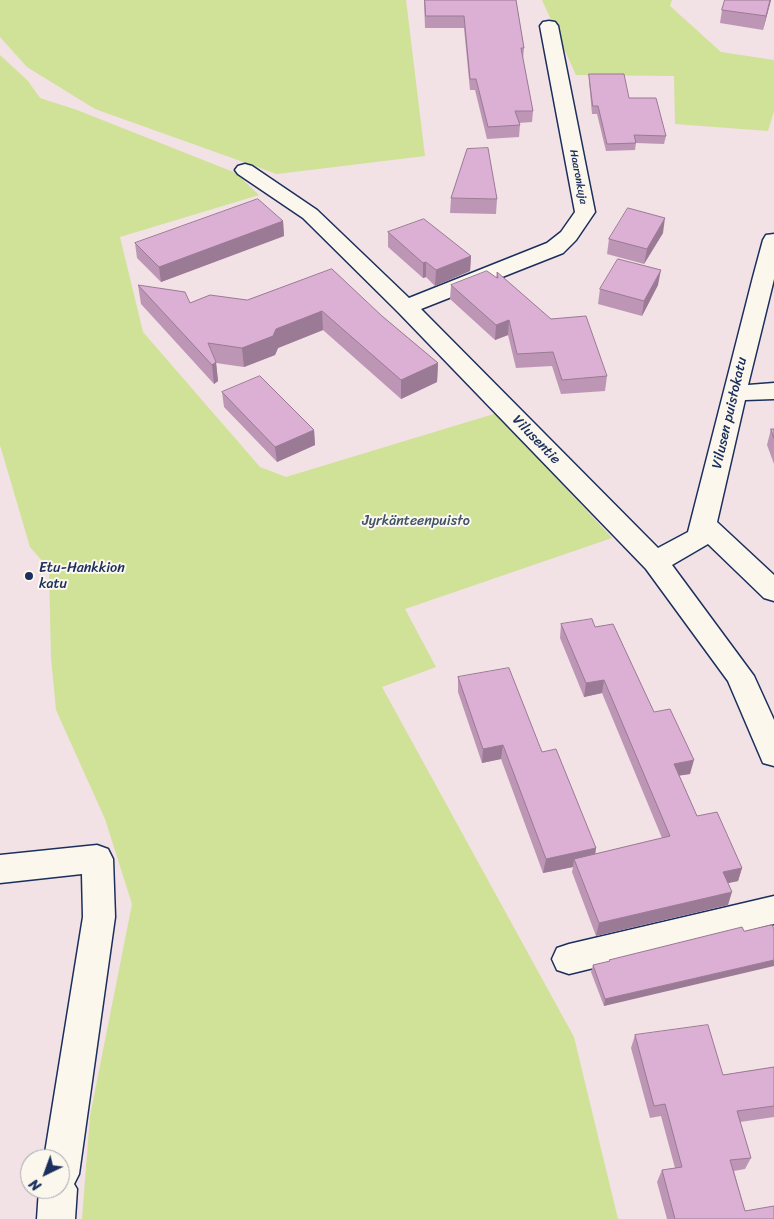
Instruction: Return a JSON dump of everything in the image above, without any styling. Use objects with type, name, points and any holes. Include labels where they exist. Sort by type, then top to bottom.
[{"type":"street","name":"Haaronkuja","points":[[406,307],[555,248],[569,236],[585,212],[549,26]]},
{"type":"street","name":"Vilusentie","points":[[245,170],[310,214],[406,307],[655,562],[740,676],[774,754]]},
{"type":"street","name":"Vilusen puistokatu","points":[[655,562],[700,537],[736,393],[755,304],[774,240]]},
{"type":"street","points":[[736,393],[774,391]]},
{"type":"street","points":[[703,524],[774,591]]},
{"type":"street","points":[[0,869],[97,859],[99,917],[64,1149]]},
{"type":"street","points":[[569,959],[774,910]]},
{"type":"street","points":[[56,1219],[57,1199]]},
{"type":"green space","points":[[0,0],[406,0],[425,156],[277,174],[95,109],[27,67],[0,37]]},
{"type":"green space","points":[[542,0],[672,0],[670,6],[721,52],[774,60],[774,111],[768,131],[675,124],[674,76],[576,75]]},
{"type":"green space","name":"Jyrkänteenpuisto","points":[[0,55],[28,81],[40,98],[77,110],[236,173],[259,195],[120,237],[143,332],[260,467],[286,477],[497,413],[612,538],[405,609],[436,667],[382,687],[574,1037],[618,1219],[82,1219],[90,1116],[132,904],[105,819],[56,710],[51,658],[49,569],[30,547],[0,445]]},
{"type":"building","points":[[425,0],[516,0],[524,48],[521,48],[533,111],[515,111],[520,125],[488,127],[476,79],[470,79],[464,16],[426,16]]},
{"type":"building","points":[[725,0],[770,0],[766,16],[722,10]]},
{"type":"building","points":[[589,74],[624,74],[629,98],[656,98],[666,136],[634,135],[636,143],[607,144],[598,106],[593,106]]},
{"type":"building","points":[[488,148],[497,199],[451,198],[467,149]]},
{"type":"building","points":[[258,199],[283,221],[159,267],[135,243]]},
{"type":"building","points":[[628,208],[665,218],[647,249],[609,239]]},
{"type":"building","points":[[424,219],[471,256],[436,270],[426,262],[423,263],[388,232]]},
{"type":"building","points":[[618,259],[661,270],[644,301],[600,289]]},
{"type":"building","points":[[332,269],[382,316],[438,363],[401,380],[322,311],[276,329],[273,336],[242,348],[208,343],[216,362],[212,365],[138,285],[185,292],[190,303],[210,295],[247,300]]},
{"type":"building","points":[[487,271],[498,278],[497,272],[551,319],[586,316],[607,376],[562,380],[553,352],[517,354],[509,320],[496,325],[451,285]]},
{"type":"building","points":[[260,376],[314,430],[275,447],[222,392]]},
{"type":"building","points":[[592,619],[595,627],[613,624],[654,712],[670,709],[694,760],[674,764],[697,816],[717,812],[742,868],[723,872],[732,892],[599,923],[574,859],[670,836],[604,680],[586,683],[561,624]]},
{"type":"building","points":[[509,668],[542,752],[556,749],[596,848],[546,859],[503,745],[483,749],[458,677]]},
{"type":"building","points":[[772,925],[774,929],[774,960],[605,999],[593,965],[742,927],[744,931]]},
{"type":"building","points":[[708,1025],[723,1075],[774,1067],[774,1106],[737,1111],[751,1158],[730,1160],[745,1211],[774,1206],[774,1219],[675,1219],[662,1170],[682,1167],[665,1104],[654,1106],[635,1035]]},
{"type":"place","name":"Etu-Hankkion katu","points":[[29,576]]}]
